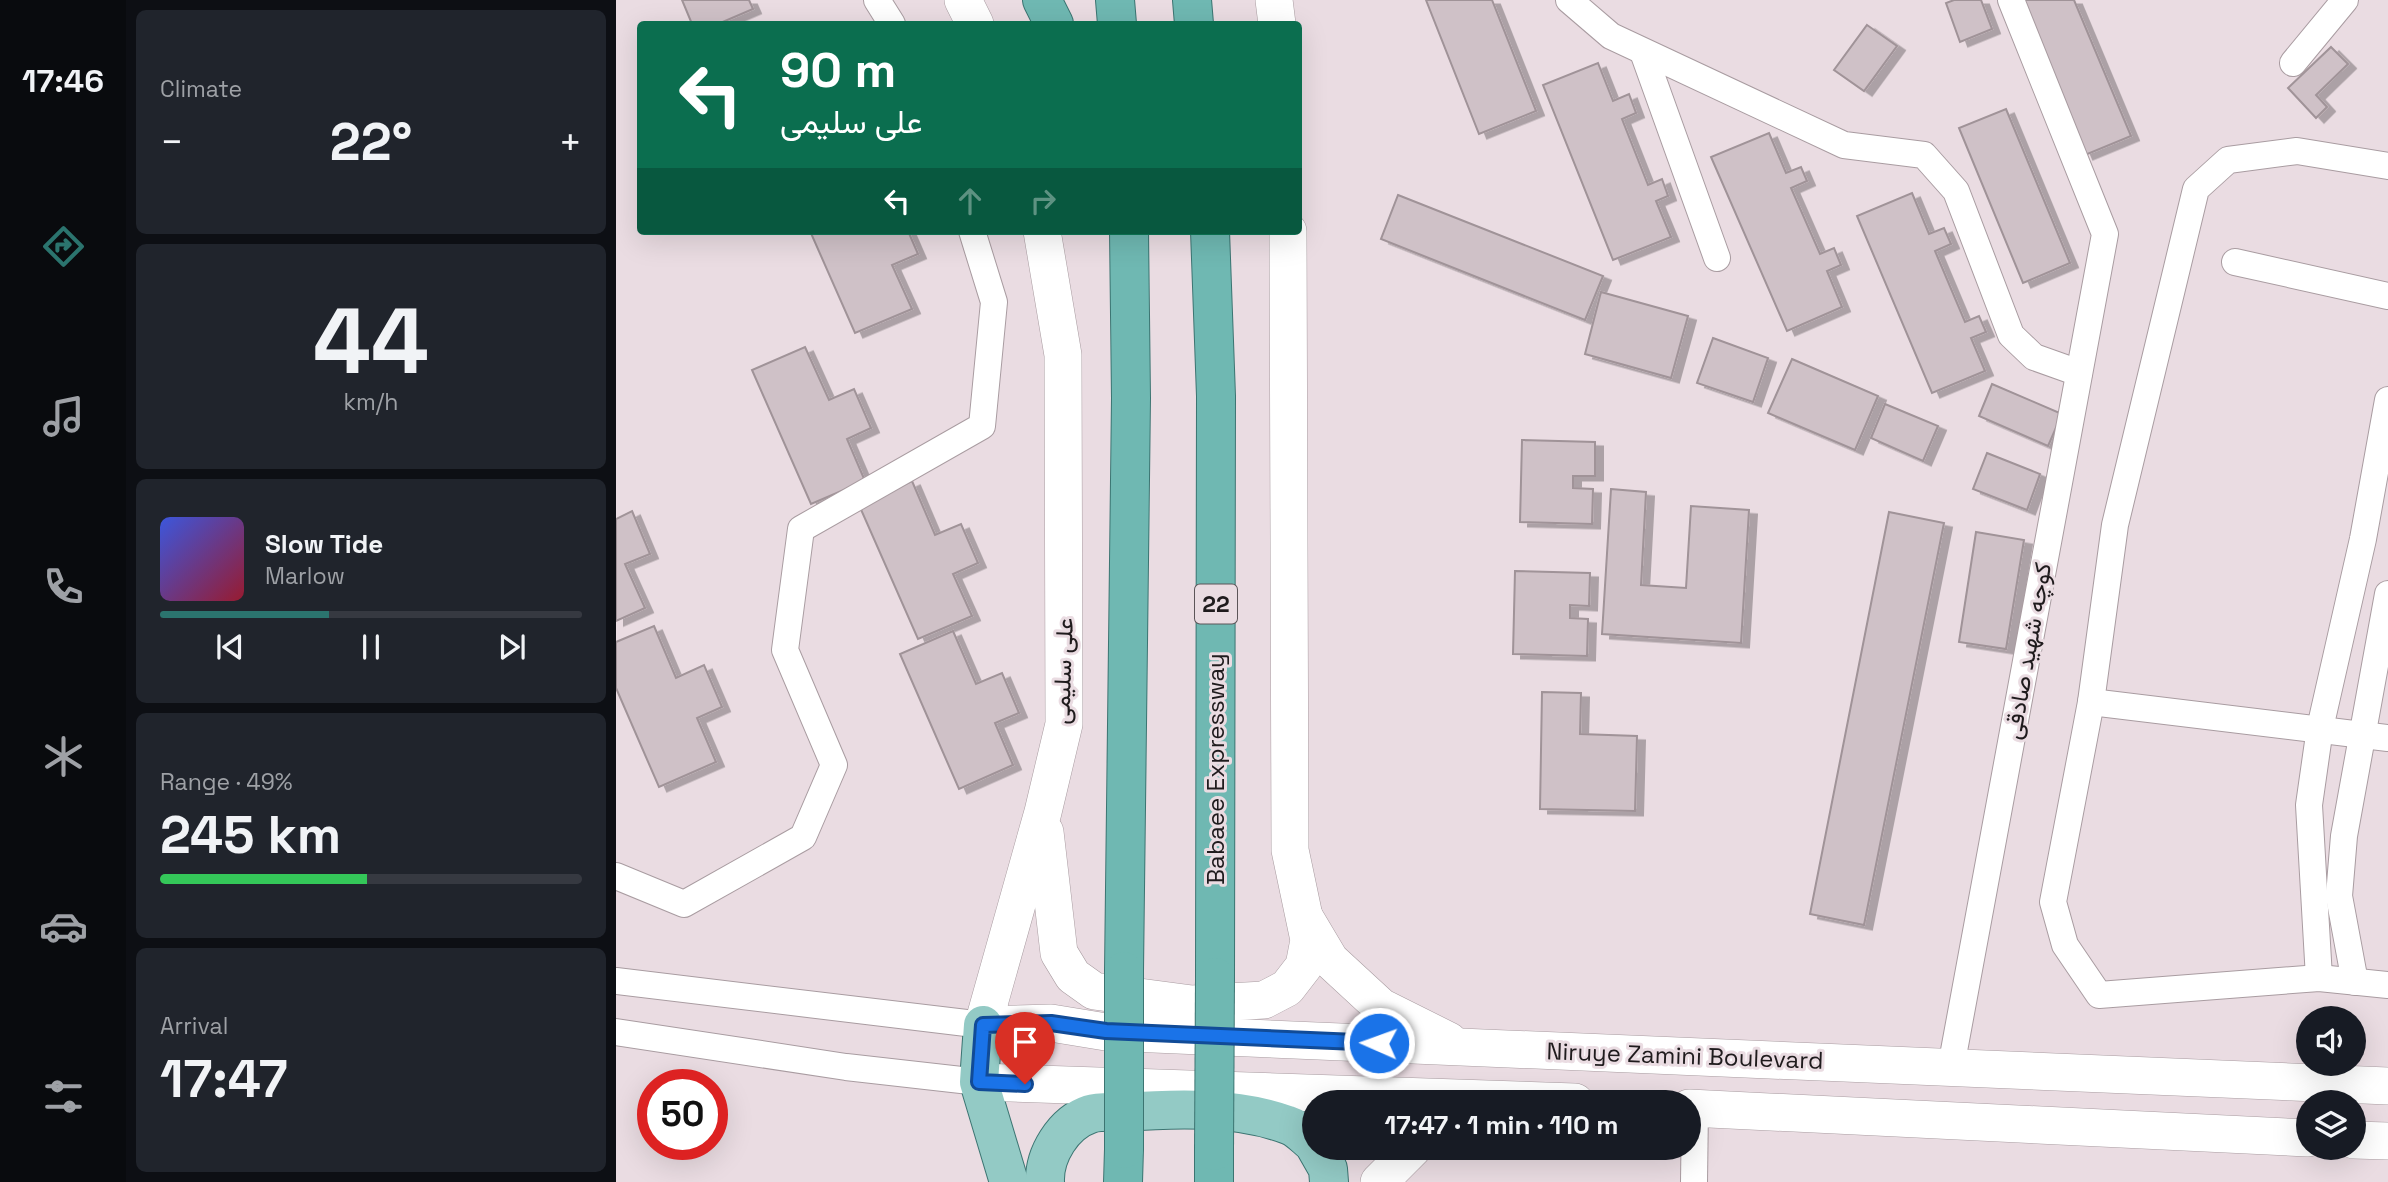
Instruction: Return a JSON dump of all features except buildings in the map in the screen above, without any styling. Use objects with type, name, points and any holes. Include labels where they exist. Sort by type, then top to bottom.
[{"type":"highway","points":[[1042,0],[1052,21]]},
{"type":"highway","points":[[1115,0],[1116,21]]},
{"type":"highway","points":[[1192,0],[1194,21]]},
{"type":"highway","points":[[1103,235],[1131,398]]},
{"type":"highway","points":[[1124,1165],[1131,398],[1129,235]]},
{"type":"highway","name":"Babaee Expressway","points":[[1210,235],[1216,396],[1214,1167]]},
{"type":"main road","points":[[963,0],[974,21]]},
{"type":"main road","points":[[1275,0],[1277,21]]},
{"type":"main road","name":"علی سلیمی","points":[[1009,1182],[979,1082],[983,1025],[1043,812],[1064,724],[1063,355],[1043,235]]},
{"type":"main road","points":[[1043,812],[1059,953],[1073,976],[1094,991],[1192,1004],[1264,1000],[1287,988],[1304,966],[1309,940],[1290,850],[1288,235]]},
{"type":"main road","points":[[1303,914],[1330,960],[1381,1006],[1461,1047]]},
{"type":"main road","name":"Niruye Zamini Boulevard","points":[[983,1025],[1051,1023],[1106,1031],[2388,1086]]},
{"type":"main road","name":"Niruye Zamini Boulevard","points":[[979,1082],[1302,1093]]},
{"type":"main road","points":[[1045,1182],[1052,1147],[1068,1127],[1090,1114],[1177,1108],[1264,1118],[1292,1126],[1302,1135]]},
{"type":"main road","points":[[1701,1108],[2296,1137]]},
{"type":"main road","points":[[2366,1141],[2388,1142]]},
{"type":"main road","points":[[1323,1160],[1328,1169],[1329,1182]]},
{"type":"main road","points":[[1380,1182],[1401,1160]]},
{"type":"street","points":[[877,0],[890,21]]},
{"type":"street","points":[[1569,0],[1611,36],[1844,145],[1924,155],[1956,191],[2011,335],[2034,357],[2079,373]]},
{"type":"street","name":"کوچه شهید صادقی","points":[[1951,1067],[2105,234],[2011,0]]},
{"type":"street","points":[[2293,63],[2345,0]]},
{"type":"street","points":[[1643,52],[1717,258]]},
{"type":"street","points":[[2388,166],[2297,151],[2228,160],[2196,189],[2115,525],[2091,702],[2053,902],[2065,945],[2099,995],[2319,978],[2388,985]]},
{"type":"street","points":[[616,876],[684,904],[803,837],[834,765],[785,650],[801,528],[982,426],[994,303],[973,235]]},
{"type":"street","points":[[2235,262],[2388,296]]},
{"type":"street","points":[[2319,978],[2309,806],[2320,728],[2376,541],[2388,400]]},
{"type":"street","points":[[2356,982],[2339,896],[2344,836],[2388,594]]},
{"type":"street","points":[[2091,702],[2388,738]]},
{"type":"street","points":[[616,981],[983,1025]]},
{"type":"street","points":[[616,1032],[846,1067],[979,1082]]},
{"type":"street","points":[[1693,1160],[1694,1182]]},
{"type":"route","points":[[1025,1084],[979,1082],[983,1025],[1051,1023],[1106,1031],[1379,1043]]}]
